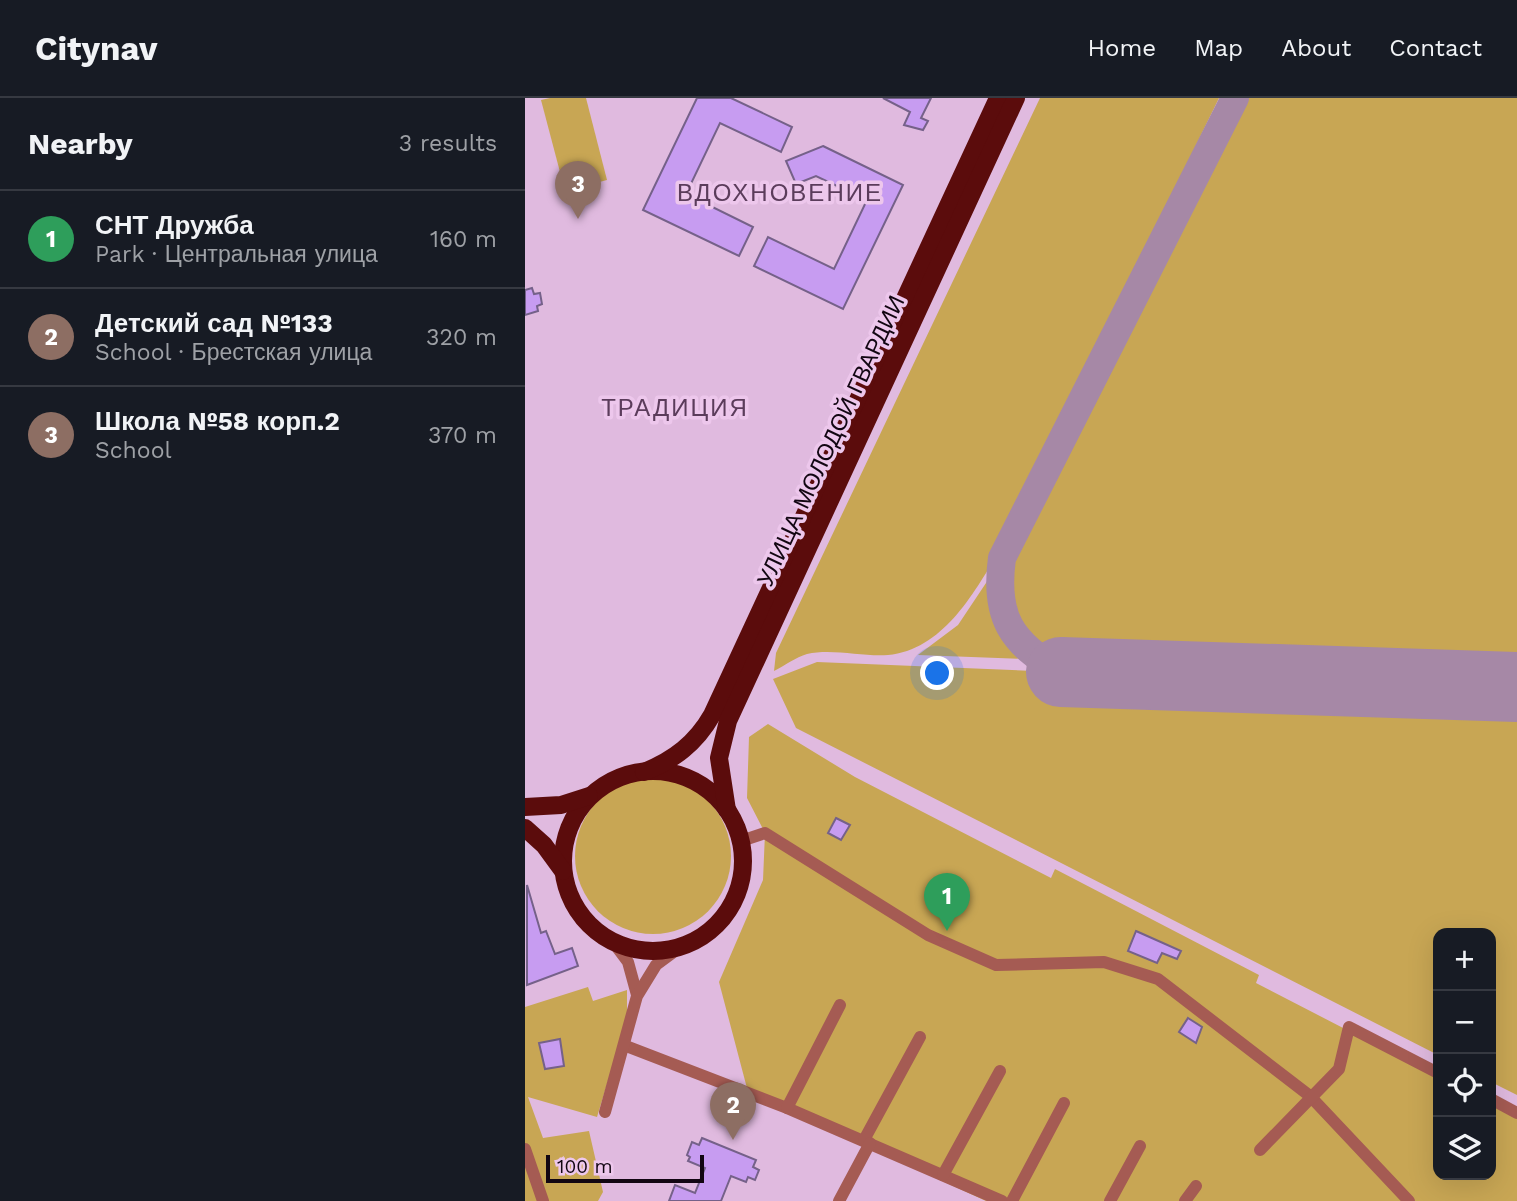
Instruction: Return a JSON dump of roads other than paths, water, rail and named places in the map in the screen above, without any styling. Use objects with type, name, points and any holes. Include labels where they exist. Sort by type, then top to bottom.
[{"type":"main road","name":"УЛИЦА МОЛОДОЙ ГВАРДИИ","points":[[644,772],[682,751],[701,733],[712,715],[998,98]]},
{"type":"main road","name":"УЛИЦА МОЛОДОЙ ГВАРДИИ","points":[[727,810],[719,758],[728,721],[1016,98]]},
{"type":"main road","points":[[644,772],[666,772],[688,778],[708,790],[727,810],[741,841],[742,875],[731,907],[709,933],[679,948],[645,951],[613,942],[594,930],[579,913],[568,893],[563,871],[568,831],[578,811],[593,794],[611,781],[644,772]]},
{"type":"main road","points":[[525,807],[561,805],[593,794]]},
{"type":"main road","points":[[525,828],[544,845],[563,871]]},
{"type":"street","points":[[741,841],[765,833],[928,935],[996,965],[1104,962],[1158,979],[1310,1096],[1409,1201]]},
{"type":"street","points":[[613,942],[628,962],[637,996]]},
{"type":"street","points":[[605,1112],[626,1046],[637,996],[656,965],[679,948]]},
{"type":"street","points":[[787,1108],[840,1004]]},
{"type":"street","points":[[1260,1150],[1339,1069],[1349,1027],[1433,1070]]},
{"type":"street","points":[[839,1201],[920,1037]]},
{"type":"street","points":[[626,1046],[787,1108],[1002,1201]]},
{"type":"street","points":[[943,1175],[1000,1071]]},
{"type":"street","points":[[1496,1102],[1517,1113]]},
{"type":"street","points":[[1013,1201],[1064,1103]]},
{"type":"street","points":[[1110,1201],[1140,1146]]},
{"type":"street","points":[[525,1149],[543,1201]]},
{"type":"street","points":[[1185,1201],[1196,1186]]},
{"type":"place","name":"Школа №58 корп.2","points":[[578,219]]},
{"type":"place","name":"СНТ Дружба","points":[[947,931]]},
{"type":"place","name":"Детский сад №133","points":[[733,1140]]},
{"type":"district","name":"ВДОХНОВЕНИЕ","points":[[780,193]]},
{"type":"district","name":"ТРАДИЦИЯ","points":[[675,408]]}]
